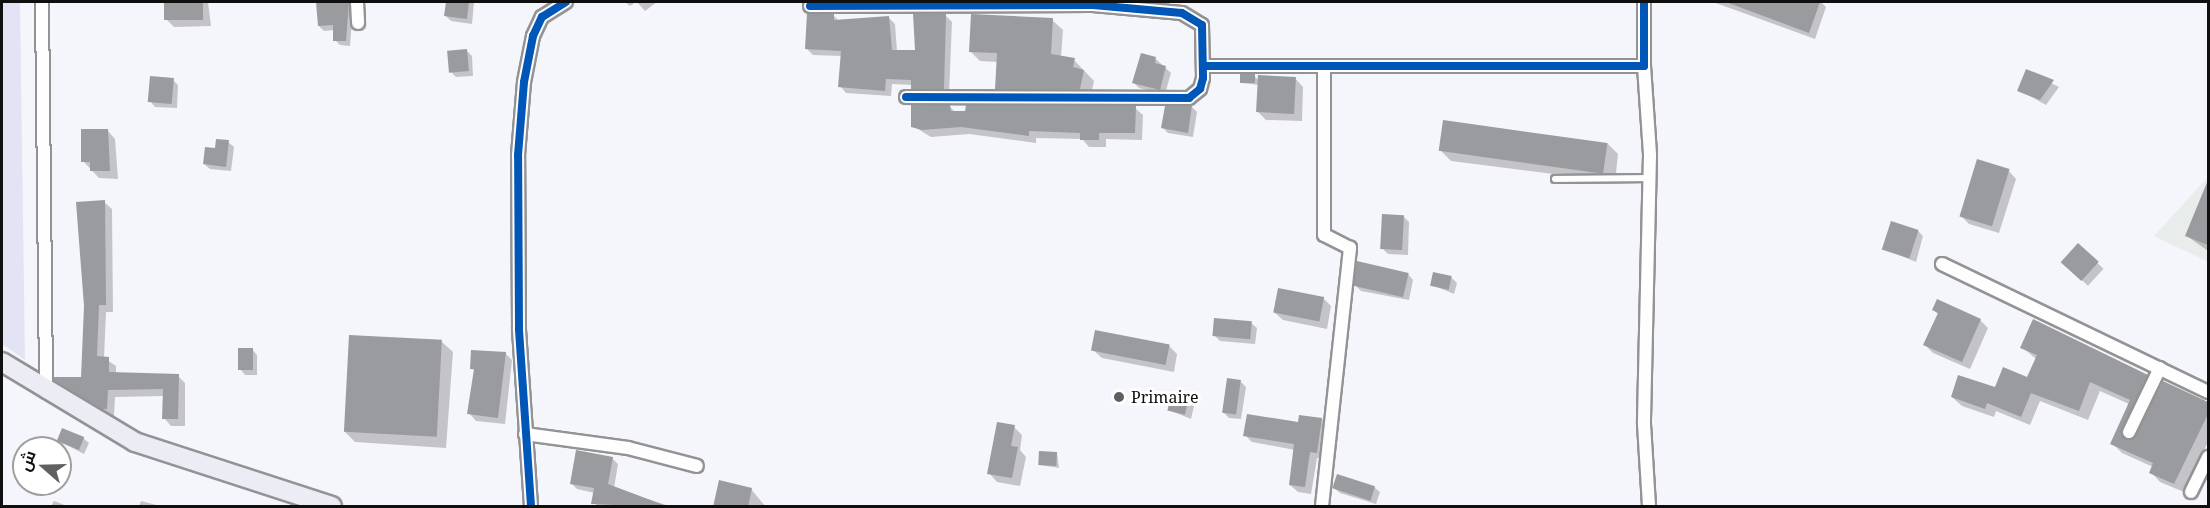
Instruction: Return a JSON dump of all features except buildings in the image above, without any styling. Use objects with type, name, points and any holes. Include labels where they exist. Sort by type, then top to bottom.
[{"type":"street","points":[[42,2],[46,392]]},
{"type":"street","points":[[357,2],[358,23]]},
{"type":"street","points":[[531,507],[519,328],[518,155],[524,82],[533,36],[542,17],[566,2]]},
{"type":"street","points":[[1644,2],[1644,66],[1650,178],[1644,424],[1649,507]]},
{"type":"street","points":[[810,6],[1007,4],[1182,13],[1202,25],[1204,66],[1200,89],[1190,98],[906,97]]},
{"type":"street","points":[[1204,66],[1644,66]]},
{"type":"street","points":[[1322,507],[1350,248],[1324,236],[1324,66]]},
{"type":"street","points":[[1942,264],[2208,392]]},
{"type":"street","points":[[2,363],[46,392],[135,442],[332,507]]},
{"type":"street","points":[[2129,432],[2160,368]]},
{"type":"street","points":[[525,434],[628,448],[697,466]]},
{"type":"street","points":[[2192,492],[2208,457]]},
{"type":"lane","points":[[1555,179],[1650,178]]},
{"type":"shaded area","points":[[2,2],[20,2],[25,360],[2,344]]},
{"type":"shaded area","points":[[2208,177],[2208,262],[2154,236]]},
{"type":"cycle path","points":[[531,506],[519,328],[518,155],[524,82],[533,36],[542,17],[566,2]]},
{"type":"cycle path","points":[[1204,66],[1644,66],[1644,2]]},
{"type":"cycle path","points":[[810,6],[1093,5],[1182,13],[1202,25],[1203,78],[1200,89],[1189,98],[906,97]]},
{"type":"place","name":"Primaire","points":[[1119,397]]}]
